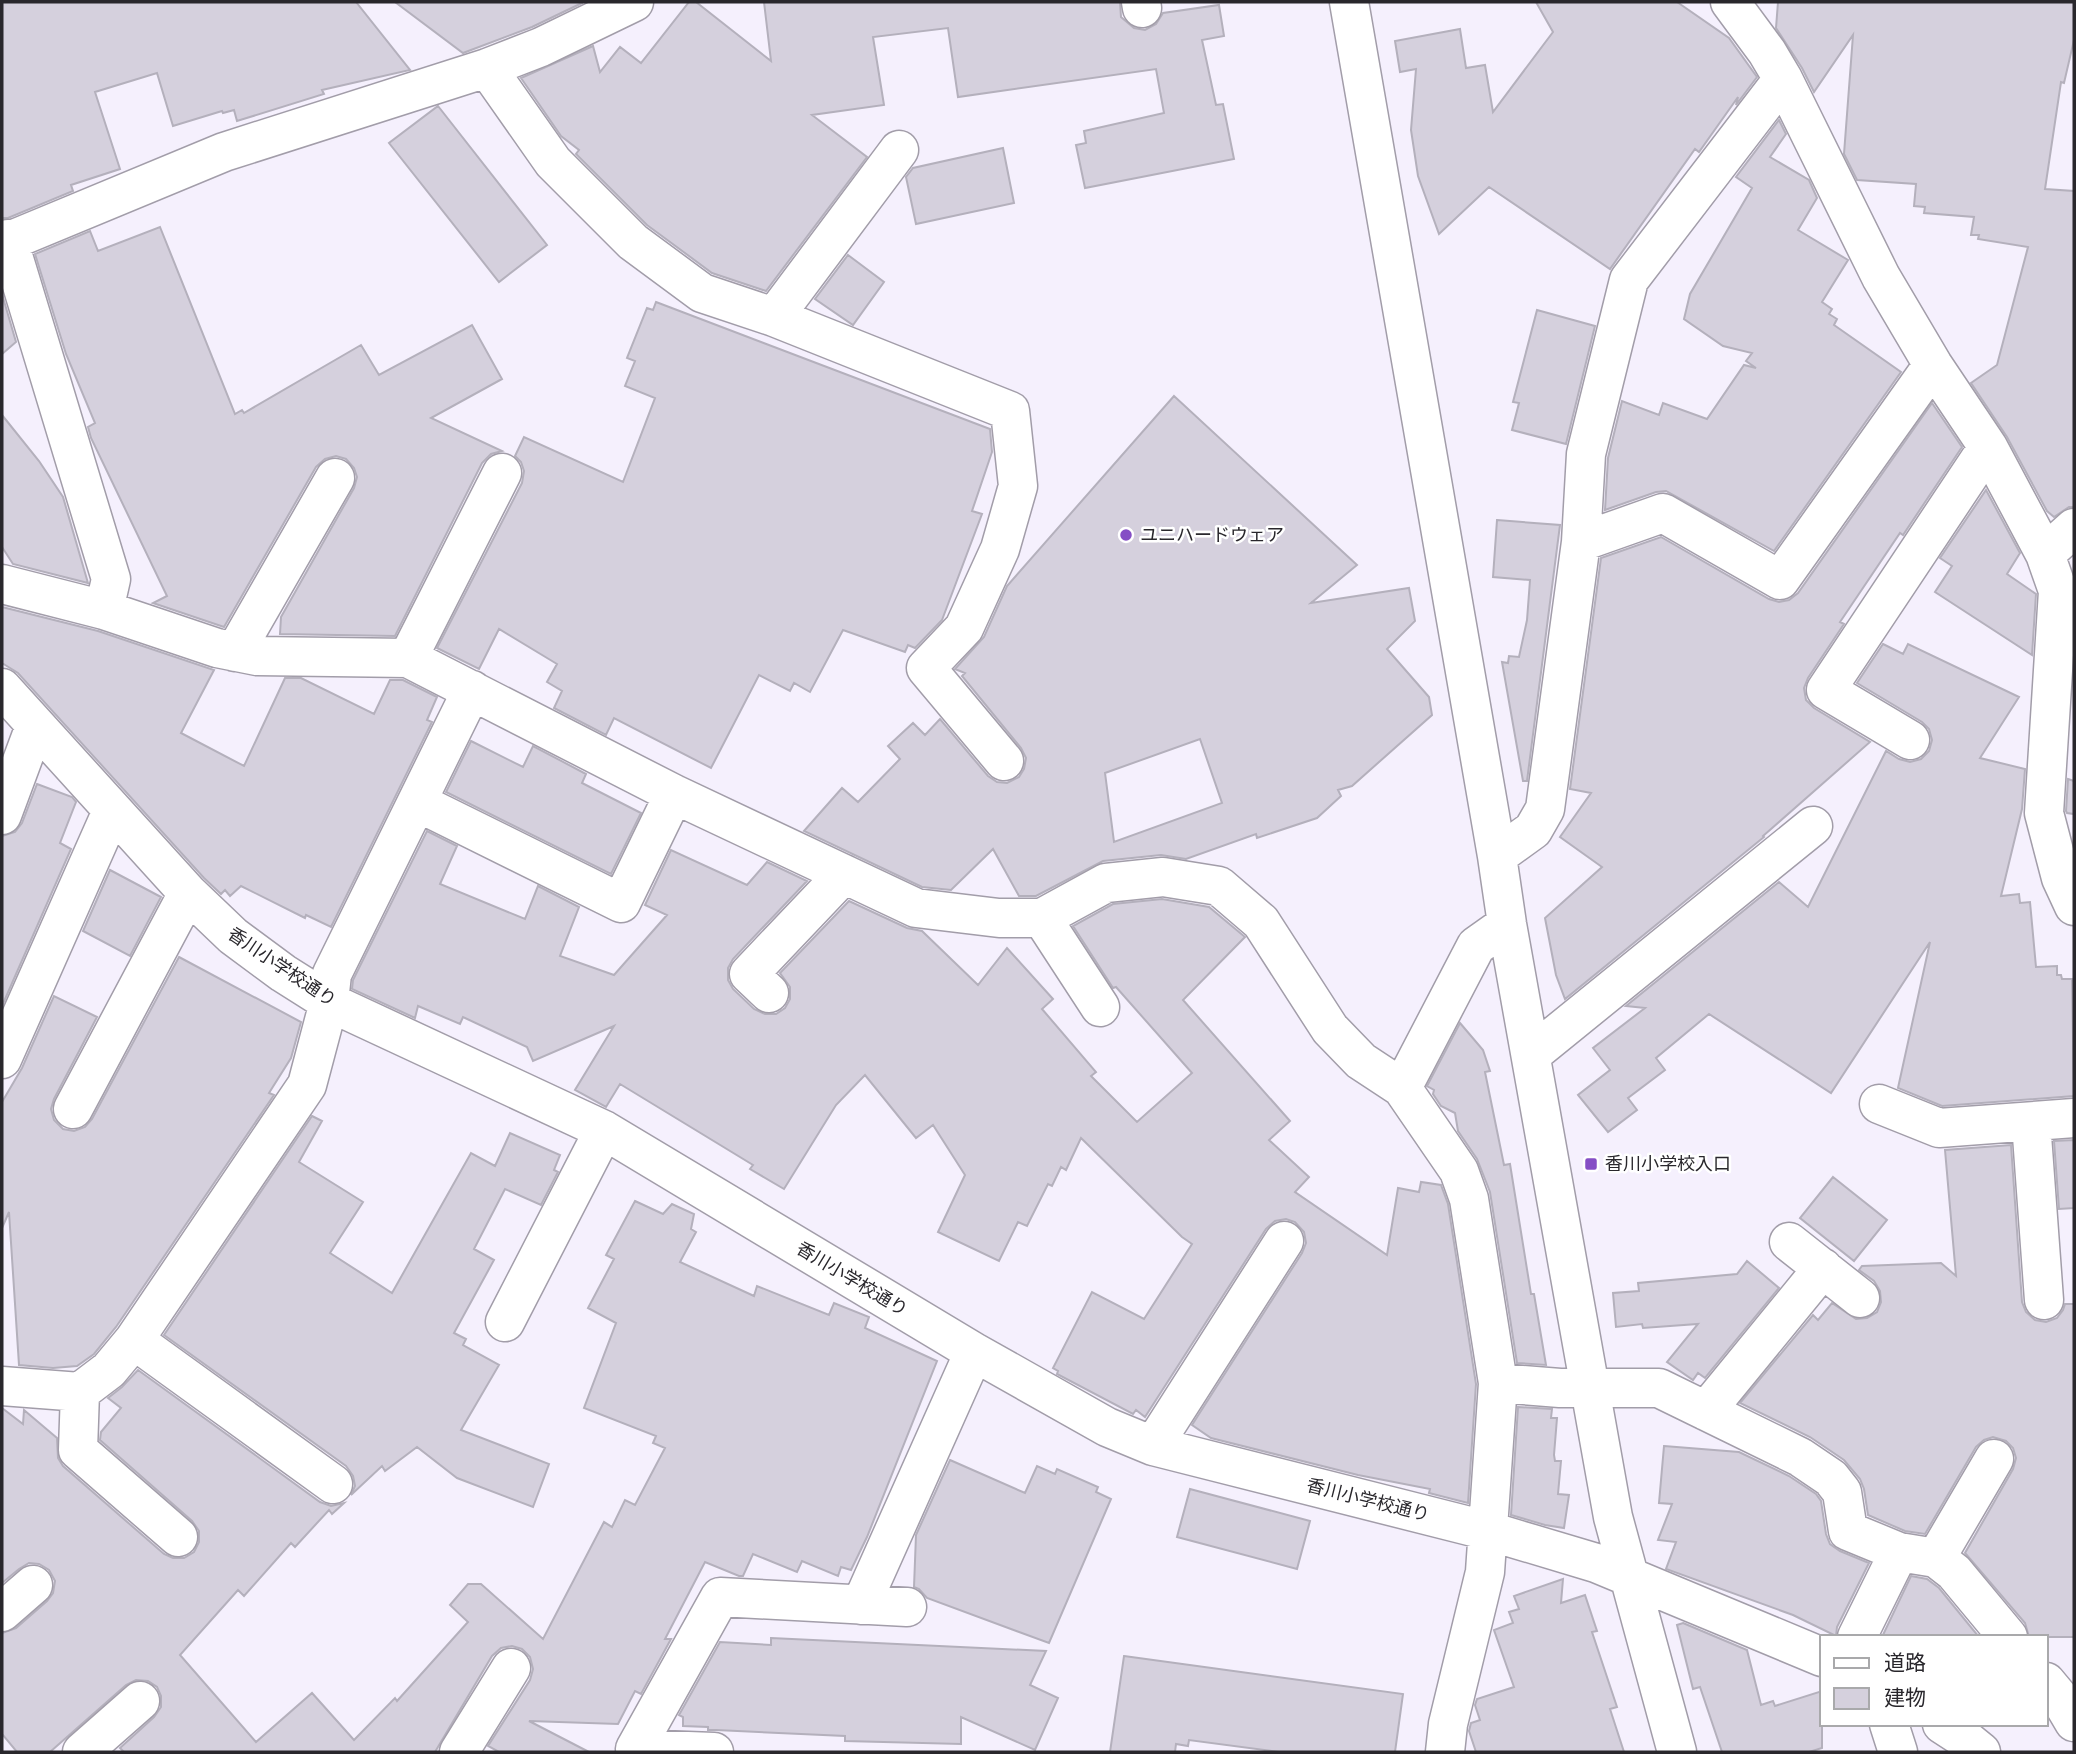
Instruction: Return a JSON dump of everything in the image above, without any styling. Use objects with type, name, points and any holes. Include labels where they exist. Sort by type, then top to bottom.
[{"type":"street","points":[[104,610],[111,579],[5,242],[224,152],[487,68],[541,47],[634,2]]},
{"type":"street","points":[[1349,2],[1507,924],[1613,1517],[1676,1752]]},
{"type":"street","points":[[1743,9],[1783,79],[1881,277],[1933,365],[1988,447],[2045,554],[2058,591],[2044,813],[2063,842],[2061,878],[2074,906]]},
{"type":"street","points":[[487,68],[553,162],[633,242],[702,293],[774,317],[1010,411],[1018,486],[1000,549],[964,628],[926,668],[1004,761]]},
{"type":"street","points":[[1497,856],[1533,830],[1545,809],[1581,542],[1586,454],[1629,280],[1783,79]]},
{"type":"street","points":[[774,317],[899,150]]},
{"type":"street","points":[[1581,542],[1663,513],[1780,580],[1933,365]]},
{"type":"street","points":[[1910,740],[1826,690],[1988,447]]},
{"type":"street","points":[[408,658],[502,473]]},
{"type":"street","points":[[235,652],[335,478]]},
{"type":"street","points":[[2045,554],[2074,528]]},
{"type":"street","points":[[2,584],[104,610],[235,652],[257,656],[408,658],[674,794],[916,908],[999,918],[1042,918],[1106,883],[1163,877],[1219,886],[1261,922],[1330,1029],[1361,1061],[1402,1088],[1459,1171],[1469,1199],[1498,1383],[1485,1572],[1448,1724],[1445,1752]]},
{"type":"street","name":"香川小学校通り","points":[[2,688],[188,893],[233,936],[329,1002],[604,1130],[974,1352],[1107,1427],[1153,1446],[1489,1531],[1596,1563],[1820,1656]]},
{"type":"street","points":[[2,1386],[80,1392],[109,1370],[134,1340],[307,1085],[329,1002],[332,974],[472,690]]},
{"type":"street","points":[[2,815],[35,726]]},
{"type":"street","points":[[417,802],[621,903],[674,794]]},
{"type":"street","points":[[2,1059],[112,811]]},
{"type":"street","points":[[1532,1055],[1813,826]]},
{"type":"street","points":[[769,993],[749,974],[844,874]]},
{"type":"street","points":[[74,1109],[188,893]]},
{"type":"street","points":[[1042,918],[1100,1007]]},
{"type":"street","points":[[1402,1088],[1476,946],[1507,924]]},
{"type":"street","points":[[1879,1104],[1939,1128],[2074,1118]]},
{"type":"street","points":[[2031,1122],[2043,1300]]},
{"type":"street","points":[[505,1322],[604,1130]]},
{"type":"street","points":[[1153,1446],[1284,1241]]},
{"type":"street","points":[[1789,1242],[1860,1298]]},
{"type":"street","points":[[1706,1411],[1823,1268]]},
{"type":"street","points":[[134,1340],[333,1484]]},
{"type":"street","points":[[862,1605],[974,1352]]},
{"type":"street","points":[[1498,1383],[1590,1389],[1659,1388],[1800,1457],[1831,1478],[1842,1492],[1848,1531],[1899,1552],[1936,1558],[1954,1572],[2006,1635]]},
{"type":"street","points":[[80,1392],[78,1450],[178,1537]]},
{"type":"street","points":[[1936,1558],[1994,1459]]},
{"type":"street","points":[[1858,1635],[1899,1552]]},
{"type":"street","points":[[2,1612],[33,1585]]},
{"type":"street","points":[[713,1752],[635,1749],[720,1597],[907,1607]]},
{"type":"street","points":[[459,1752],[511,1668]]},
{"type":"street","points":[[2048,1684],[2074,1722]]},
{"type":"street","points":[[82,1752],[140,1701]]},
{"type":"street","points":[[1890,1726],[1898,1752]]},
{"type":"street","points":[[1944,1726],[1981,1752]]},
{"type":"building","points":[[2,2],[356,2],[410,70],[322,90],[324,94],[237,121],[234,110],[173,126],[157,73],[95,92],[120,169],[71,185],[73,191],[8,218],[2,218]]},
{"type":"building","points":[[395,2],[582,3],[532,27],[463,53]]},
{"type":"building","points":[[689,2],[696,2],[771,61],[764,2],[1120,2],[1121,17],[1134,28],[1145,30],[1156,24],[1163,13],[1219,5],[1224,36],[1202,40],[1216,105],[1223,104],[1234,159],[1085,188],[1076,145],[1086,143],[1084,131],[1164,113],[1156,69],[958,97],[948,28],[873,37],[884,105],[812,115],[867,157],[766,291],[712,273],[647,225],[576,154],[579,150],[561,136],[521,78],[593,46],[600,72],[620,47],[641,63]]},
{"type":"building","points":[[1536,2],[1677,2],[1729,38],[1757,77],[1736,105],[1738,97],[1699,152],[1695,149],[1610,269],[1489,187],[1439,234],[1418,176],[1411,130],[1416,69],[1400,72],[1395,41],[1460,29],[1466,68],[1485,65],[1493,112],[1553,32]]},
{"type":"building","points":[[1778,2],[2074,2],[2074,40],[2064,83],[2061,82],[2045,189],[2074,191],[2074,507],[2069,507],[2054,517],[2047,511],[2007,437],[1971,383],[1997,365],[2028,247],[1978,239],[1979,235],[1971,235],[1974,217],[1924,213],[1925,207],[1914,206],[1916,184],[1857,180],[1844,154],[1853,35],[1814,92],[1776,28]]},
{"type":"building","points":[[438,106],[547,245],[499,282],[389,143]]},
{"type":"building","points":[[1779,120],[1786,134],[1770,157],[1809,180],[1817,198],[1798,230],[1848,260],[1822,302],[1832,309],[1829,314],[1837,319],[1834,325],[1901,372],[1774,551],[1666,491],[1605,510],[1608,458],[1622,401],[1659,415],[1663,403],[1707,419],[1744,365],[1756,368],[1746,361],[1752,353],[1723,346],[1684,319],[1690,294],[1752,188],[1736,177]]},
{"type":"building","points":[[1003,148],[1014,203],[916,224],[906,177],[913,168]]},
{"type":"building","points":[[160,227],[235,414],[242,410],[244,413],[361,345],[379,375],[472,325],[502,379],[431,418],[502,451],[491,454],[482,463],[395,636],[280,634],[281,617],[354,488],[357,477],[354,468],[346,459],[336,456],[325,459],[316,467],[224,627],[153,603],[167,596],[91,438],[88,427],[95,423],[66,354],[35,254],[90,231],[98,251]]},
{"type":"building","points":[[848,255],[884,282],[853,325],[815,299]]},
{"type":"building","points":[[2,294],[16,342],[2,354]]},
{"type":"building","points":[[656,302],[990,429],[992,452],[972,511],[982,514],[942,620],[915,648],[908,645],[905,652],[843,630],[810,692],[794,683],[790,691],[759,675],[711,768],[614,718],[606,735],[554,708],[562,691],[547,682],[557,664],[499,629],[479,669],[437,648],[522,483],[524,471],[515,456],[524,437],[623,482],[655,398],[625,386],[635,361],[627,358],[647,308],[653,310]]},
{"type":"building","points":[[1537,310],[1595,326],[1566,444],[1512,430],[1519,403],[1513,402]]},
{"type":"building","points":[[1174,396],[1357,565],[1311,603],[1409,588],[1415,621],[1387,649],[1429,697],[1432,715],[1352,786],[1338,790],[1341,796],[1317,818],[1257,838],[1256,834],[1186,859],[1161,855],[1103,861],[1036,896],[1019,896],[993,849],[951,890],[922,887],[804,831],[842,788],[858,802],[900,759],[888,746],[913,723],[925,735],[940,719],[988,776],[997,782],[1007,783],[1019,777],[1026,758],[1021,748],[962,676],[965,673],[955,669],[984,637],[1007,586]],"holes":[[[1200,739],[1222,803],[1114,842],[1105,773]]]},
{"type":"building","points":[[1932,403],[1962,447],[1840,622],[1844,624],[1804,688],[1806,700],[1814,708],[1870,742],[1764,837],[1565,999],[1556,975],[1545,918],[1602,867],[1560,837],[1591,793],[1570,789],[1601,558],[1661,537],[1769,599],[1779,602],[1789,600],[1798,593]]},
{"type":"building","points":[[2,415],[39,461],[63,497],[88,583],[13,564],[2,547]]},
{"type":"building","points":[[1986,490],[2020,553],[2007,574],[2036,594],[2032,655],[1935,592],[1952,566],[1940,558]]},
{"type":"building","points":[[1497,520],[1560,525],[1527,781],[1523,781],[1502,662],[1508,663],[1509,656],[1519,657],[1527,620],[1530,580],[1493,577]]},
{"type":"building","points":[[2,607],[98,631],[214,670],[181,733],[244,766],[285,678],[301,678],[374,714],[390,680],[403,680],[437,697],[427,720],[432,722],[331,927],[306,915],[305,918],[241,886],[230,896],[225,890],[221,894],[204,878],[18,673],[2,663]]},
{"type":"building","points":[[1883,644],[1903,654],[1908,644],[2019,697],[1980,758],[2025,769],[2022,809],[2001,896],[2019,894],[2020,903],[2030,902],[2036,967],[2057,966],[2057,975],[2061,975],[2062,979],[2072,979],[2074,1096],[1942,1106],[1898,1088],[1930,942],[1831,1093],[1709,1014],[1656,1058],[1665,1070],[1628,1098],[1637,1110],[1608,1132],[1578,1095],[1610,1070],[1593,1048],[1645,1008],[1626,1006],[1779,882],[1808,907],[1886,751],[1910,762],[1921,759],[1929,751],[1932,740],[1929,729],[1922,722],[1857,683]]},
{"type":"building","points":[[471,741],[523,767],[533,746],[586,774],[582,783],[641,813],[611,874],[446,792]]},
{"type":"building","points":[[2068,779],[2074,781],[2074,814],[2066,811]]},
{"type":"building","points":[[37,784],[72,797],[76,802],[60,843],[71,849],[2,1006],[2,836],[15,832],[22,823]]},
{"type":"building","points":[[427,831],[457,846],[440,884],[525,919],[538,886],[579,907],[560,956],[614,975],[667,915],[645,905],[671,850],[747,885],[767,862],[807,881],[733,959],[728,968],[728,980],[733,989],[754,1009],[765,1014],[776,1014],[785,1008],[790,999],[790,987],[780,973],[849,901],[907,928],[922,931],[978,985],[1007,948],[1053,999],[1042,1009],[1096,1072],[1091,1076],[1137,1122],[1192,1073],[1116,987],[1113,988],[1073,926],[1113,904],[1162,899],[1209,907],[1245,937],[1183,1000],[1290,1121],[1269,1140],[1309,1177],[1295,1192],[1387,1255],[1398,1188],[1419,1192],[1421,1182],[1441,1185],[1448,1204],[1476,1384],[1468,1503],[1429,1493],[1430,1489],[1358,1475],[1211,1438],[1192,1425],[1302,1253],[1306,1243],[1304,1232],[1295,1222],[1286,1219],[1275,1221],[1266,1229],[1145,1417],[1136,1410],[1133,1414],[1057,1374],[1058,1371],[1053,1368],[1092,1292],[1144,1319],[1192,1244],[1081,1138],[1066,1170],[1061,1167],[1052,1186],[1048,1184],[1027,1226],[1018,1222],[999,1261],[938,1232],[965,1175],[933,1125],[916,1138],[865,1075],[836,1105],[784,1189],[750,1169],[753,1165],[620,1084],[606,1107],[575,1090],[614,1026],[533,1061],[527,1047],[463,1017],[460,1024],[418,1006],[415,1018],[352,989],[353,980]]},
{"type":"building","points":[[110,870],[161,897],[130,956],[83,931]]},
{"type":"building","points":[[179,957],[301,1022],[291,1058],[269,1093],[274,1095],[116,1327],[94,1354],[77,1366],[53,1368],[19,1365],[9,1212],[2,1228],[2,1102],[22,1068],[54,996],[97,1017],[51,1109],[54,1120],[63,1129],[74,1131],[85,1127],[92,1119]]},
{"type":"building","points":[[1460,1023],[1483,1050],[1490,1071],[1485,1072],[1504,1165],[1510,1164],[1531,1294],[1534,1294],[1546,1365],[1517,1363],[1490,1192],[1477,1159],[1458,1131],[1455,1113],[1441,1106],[1433,1094],[1434,1090],[1427,1086]]},
{"type":"building","points":[[312,1116],[322,1121],[299,1162],[363,1202],[330,1253],[392,1293],[471,1153],[495,1166],[510,1133],[560,1155],[554,1170],[558,1172],[541,1205],[505,1189],[474,1249],[494,1260],[454,1333],[466,1339],[463,1345],[499,1365],[461,1430],[549,1464],[533,1507],[457,1478],[417,1447],[385,1471],[382,1466],[351,1495],[355,1486],[353,1476],[346,1466],[164,1335]]},
{"type":"building","points":[[2074,1140],[2074,1208],[2059,1209],[2054,1141]]},
{"type":"building","points":[[2011,1145],[2022,1302],[2026,1312],[2035,1320],[2046,1322],[2057,1318],[2065,1304],[2074,1304],[2074,1637],[2028,1635],[2025,1623],[1965,1553],[2013,1469],[2016,1458],[2013,1448],[2006,1441],[1993,1437],[1976,1447],[1925,1534],[1905,1531],[1868,1515],[1860,1479],[1844,1460],[1810,1437],[1740,1403],[1813,1315],[1818,1320],[1832,1303],[1856,1319],[1867,1318],[1877,1312],[1881,1302],[1880,1291],[1874,1281],[1859,1270],[1862,1266],[1941,1263],[1956,1276],[1945,1150]]},
{"type":"building","points":[[1833,1177],[1887,1220],[1854,1261],[1800,1218]]},
{"type":"building","points":[[635,1201],[663,1214],[672,1204],[694,1214],[691,1229],[696,1232],[680,1262],[754,1296],[757,1286],[829,1315],[834,1303],[869,1317],[865,1328],[937,1361],[867,1537],[851,1570],[841,1567],[838,1576],[802,1561],[797,1572],[753,1554],[743,1576],[739,1576],[705,1562],[665,1639],[671,1639],[641,1694],[635,1691],[618,1724],[529,1721],[589,1752],[499,1752],[488,1746],[530,1680],[533,1669],[530,1657],[522,1649],[512,1646],[501,1648],[492,1656],[435,1752],[124,1752],[120,1748],[154,1717],[161,1707],[161,1696],[157,1687],[148,1681],[136,1680],[126,1685],[50,1752],[17,1752],[2,1734],[2,1633],[16,1628],[47,1601],[53,1593],[55,1581],[49,1570],[39,1564],[29,1563],[2,1583],[2,1408],[23,1424],[24,1410],[57,1438],[58,1458],[63,1466],[164,1554],[173,1558],[184,1558],[194,1552],[199,1542],[199,1531],[192,1521],[100,1440],[101,1432],[121,1408],[108,1398],[138,1370],[320,1502],[331,1506],[344,1503],[332,1514],[329,1510],[295,1547],[291,1543],[244,1596],[238,1590],[180,1655],[256,1742],[312,1693],[354,1740],[395,1698],[397,1701],[468,1622],[450,1605],[468,1584],[481,1584],[543,1639],[604,1522],[612,1527],[625,1500],[635,1505],[665,1448],[653,1443],[656,1436],[584,1408],[616,1323],[588,1308],[614,1259],[606,1255]]},
{"type":"building","points":[[1747,1261],[1779,1288],[1705,1378],[1698,1373],[1693,1380],[1667,1362],[1698,1324],[1616,1327],[1613,1293],[1639,1291],[1638,1283],[1737,1274]]},
{"type":"building","points":[[1518,1407],[1552,1409],[1551,1418],[1557,1418],[1554,1455],[1555,1461],[1561,1461],[1558,1494],[1569,1495],[1564,1528],[1511,1515]]},
{"type":"building","points":[[1664,1446],[1739,1452],[1789,1476],[1816,1494],[1821,1501],[1830,1544],[1869,1563],[1837,1627],[1836,1635],[1793,1615],[1666,1569],[1676,1542],[1658,1540],[1672,1504],[1659,1503]]},
{"type":"building","points":[[950,1460],[1025,1493],[1037,1466],[1055,1474],[1057,1469],[1098,1487],[1096,1492],[1111,1499],[1049,1643],[927,1598],[914,1587],[916,1535]]},
{"type":"building","points":[[1190,1489],[1310,1521],[1297,1569],[1177,1537]]},
{"type":"building","points":[[1911,1576],[1927,1579],[1939,1588],[1977,1635],[1883,1635]]},
{"type":"building","points":[[1563,1579],[1561,1603],[1585,1595],[1597,1631],[1592,1632],[1617,1707],[1610,1709],[1624,1752],[1476,1752],[1469,1731],[1471,1723],[1480,1720],[1475,1705],[1477,1699],[1514,1687],[1494,1630],[1513,1623],[1509,1612],[1519,1609],[1514,1596]]},
{"type":"building","points":[[1683,1623],[1747,1650],[1761,1705],[1773,1701],[1775,1706],[1820,1692],[1822,1748],[1809,1752],[1722,1752],[1700,1687],[1693,1689],[1677,1625]]},
{"type":"building","points":[[771,1638],[1046,1651],[1030,1685],[1058,1698],[1035,1750],[961,1717],[961,1744],[845,1741],[845,1736],[708,1730],[708,1727],[683,1726],[683,1717],[679,1715],[720,1642],[771,1645]]},
{"type":"building","points":[[1124,1656],[1403,1694],[1395,1752],[1279,1752],[1189,1740],[1188,1746],[1176,1744],[1175,1752],[1110,1752]]},
{"type":"place","name":"ユニハードウェア","points":[[1126,535]]},
{"type":"place","name":"香川小学校入口","points":[[1591,1164]]}]
